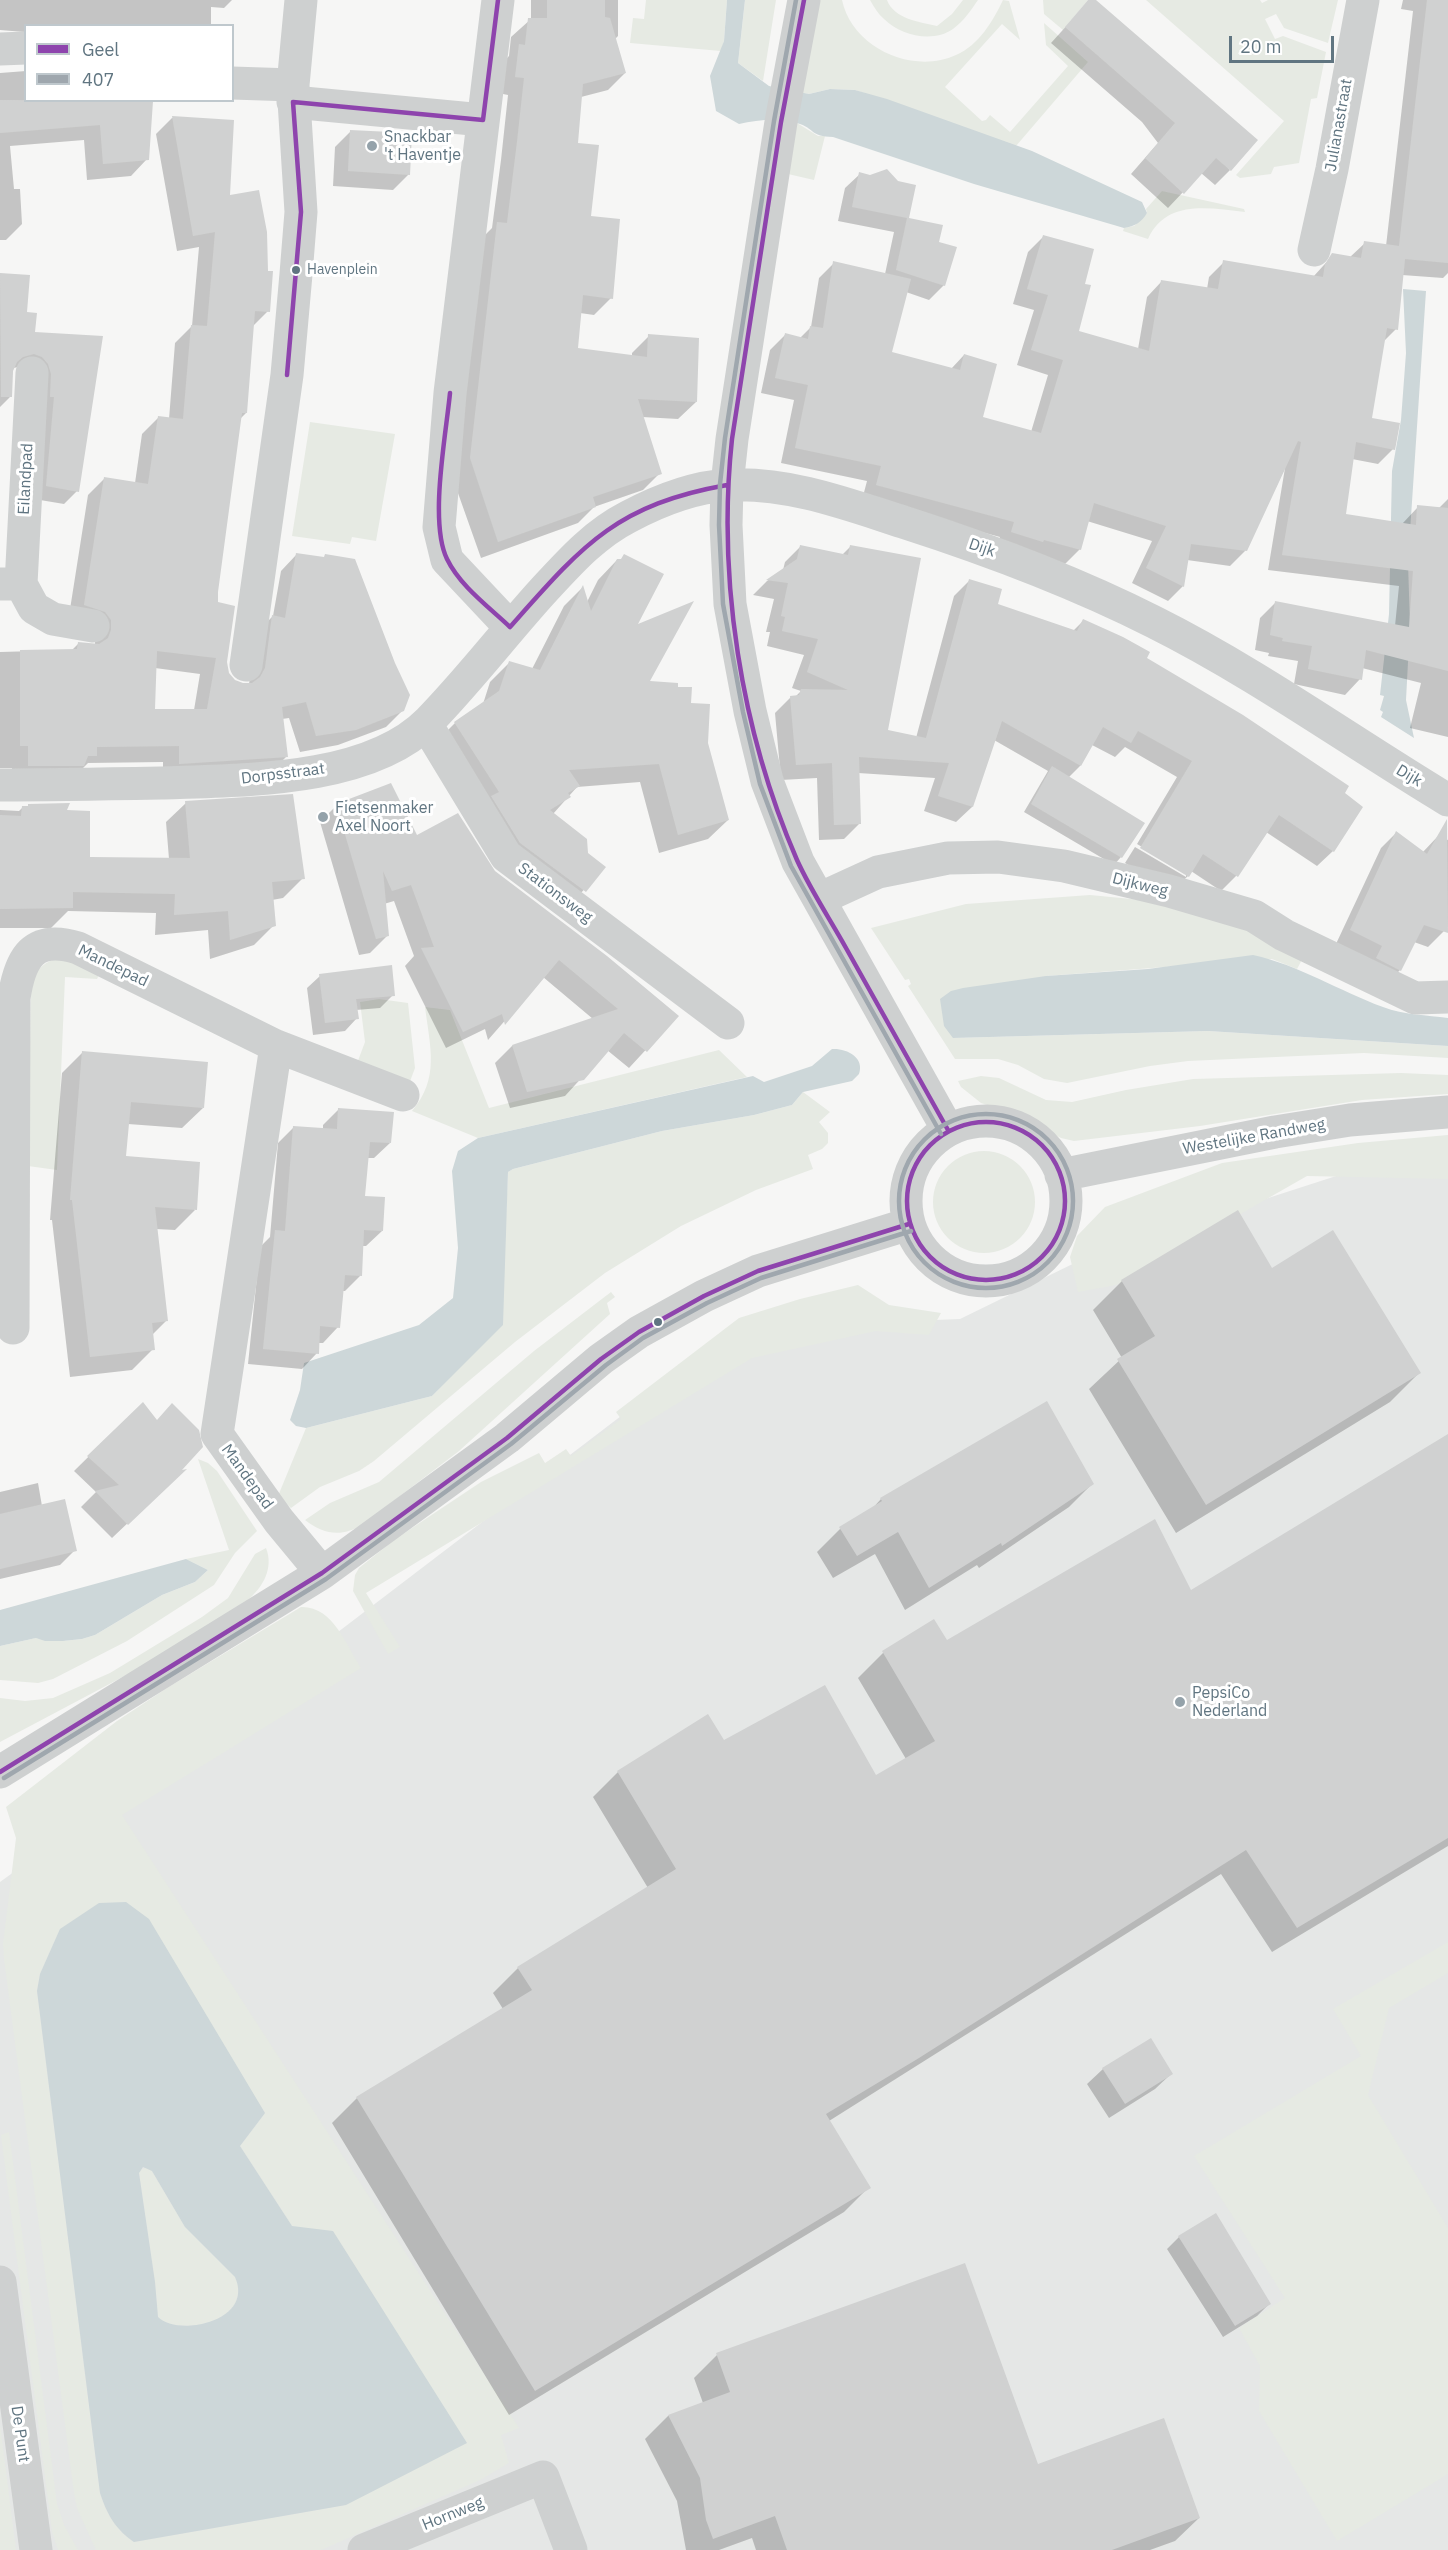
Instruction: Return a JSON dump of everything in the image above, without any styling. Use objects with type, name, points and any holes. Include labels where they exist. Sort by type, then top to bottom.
[{"type":"street","points":[[246,665],[289,352],[301,212],[293,94],[301,0]]},
{"type":"street","points":[[498,0],[450,393],[439,527],[447,560],[510,627]]},
{"type":"street","points":[[804,0],[781,122],[727,485],[726,565],[730,604],[750,711],[767,781],[786,834],[819,899],[948,1130]]},
{"type":"street","name":"Julianastraat","points":[[1314,250],[1332,169],[1363,0]]},
{"type":"street","points":[[0,49],[24,48]]},
{"type":"street","points":[[234,83],[293,94],[483,120]]},
{"type":"street","name":"Eilandpad","points":[[32,373],[10,584],[34,608],[52,619],[93,626]]},
{"type":"street","name":"Dijk","points":[[510,627],[579,552],[599,535],[624,519],[675,496],[727,485],[758,486],[831,499],[1003,555],[1073,583],[1156,623],[1236,667],[1448,800]]},
{"type":"street","name":"Dorpsstraat","points":[[0,785],[227,781],[282,776],[354,763],[382,752],[426,724],[510,627]]},
{"type":"street","name":"Stationsweg","points":[[426,724],[506,856],[728,1023]]},
{"type":"street","name":"Dijkweg","points":[[819,899],[879,872],[948,858],[998,856],[1064,866],[1169,891],[1254,916],[1284,934],[1415,998],[1448,997]]},
{"type":"street","name":"Mandepad","points":[[13,1328],[14,998],[18,973],[33,951],[48,944],[62,943],[78,948],[276,1046],[403,1095]]},
{"type":"street","name":"Mandepad","points":[[276,1046],[217,1434],[279,1521],[322,1572]]},
{"type":"street","name":"Westelijke Randweg","points":[[1061,1175],[1296,1128],[1350,1120],[1448,1113]]},
{"type":"street","points":[[993,1121],[1015,1126],[1035,1138],[1051,1154],[1061,1175],[1065,1195],[1064,1216],[1057,1236],[1046,1253],[1031,1267],[1011,1276],[991,1281],[969,1279],[949,1272],[932,1260],[918,1243],[909,1224],[906,1202],[909,1180],[917,1160],[931,1143],[948,1130],[970,1122],[993,1121]]},
{"type":"street","points":[[0,1772],[322,1572],[507,1438],[639,1332],[704,1296],[759,1271],[909,1224]]},
{"type":"street","name":"De Punt","points":[[0,2282],[36,2550]]},
{"type":"street","name":"Hornweg","points":[[364,2550],[543,2477],[571,2550]]},
{"type":"shaded area","points":[[646,0],[727,0],[724,41],[721,51],[630,43],[633,18],[644,19]]},
{"type":"shaded area","points":[[727,0],[745,0],[738,63],[769,86],[809,94],[830,89],[855,90],[887,99],[1032,151],[1142,202],[1147,213],[1137,224],[1124,228],[974,184],[833,137],[820,135],[793,122],[770,120],[739,124],[716,111],[710,76],[724,41]]},
{"type":"shaded area","points":[[745,0],[776,0],[763,81],[738,63]]},
{"type":"shaded area","points":[[819,0],[842,0],[848,17],[858,32],[871,44],[887,53],[921,62],[939,60],[964,51],[984,32],[1003,0],[1009,1],[1020,40],[1002,24],[945,87],[982,121],[990,115],[1010,132],[1068,66],[1046,45],[1044,23],[1088,62],[1016,146],[855,90],[830,89],[809,94],[802,93]]},
{"type":"shaded area","points":[[870,0],[887,0],[895,12],[901,16],[937,26],[952,14],[963,0],[978,0],[964,19],[953,29],[936,36],[917,36],[891,25],[880,15]]},
{"type":"shaded area","points":[[1043,0],[1088,0],[1063,30],[1044,14]]},
{"type":"shaded area","points":[[1146,0],[1260,0],[1262,3],[1268,0],[1338,0],[1328,43],[1284,28],[1276,14],[1265,19],[1275,39],[1283,36],[1326,52],[1317,98],[1311,99],[1299,163],[1274,167],[1271,174],[1240,178],[1236,175],[1284,121]]},
{"type":"shaded area","points":[[797,123],[818,136],[825,136],[814,180],[788,174]]},
{"type":"shaded area","points":[[1162,191],[1244,209],[1245,212],[1203,208],[1177,212],[1166,217],[1156,226],[1148,239],[1123,231],[1124,228],[1134,226],[1147,213],[1146,209]]},
{"type":"shaded area","points":[[1403,289],[1426,291],[1408,562],[1410,625],[1406,700],[1414,738],[1381,717],[1383,712],[1380,710],[1384,696],[1380,695],[1389,614],[1392,471],[1401,420],[1406,353]]},
{"type":"shaded area","points":[[310,422],[395,434],[376,541],[352,537],[350,544],[292,536]]},
{"type":"shaded area","points":[[1090,895],[1142,900],[1260,927],[1304,956],[1297,969],[1272,959],[1046,976],[953,1038],[1208,1031],[1448,1046],[1448,1058],[1364,1053],[1188,1061],[1150,1066],[1067,1083],[1044,1079],[1018,1065],[998,1059],[955,1059],[908,986],[911,984],[909,979],[905,980],[871,928],[966,904]]},
{"type":"shaded area","points":[[1253,955],[1287,965],[1391,1010],[1448,1018],[1448,1046],[1208,1031],[953,1038],[944,1026],[940,999],[951,991],[963,988],[1046,976],[1148,969]]},
{"type":"shaded area","points":[[60,958],[101,971],[97,979],[65,977],[57,1170],[28,1166],[31,981],[43,965]]},
{"type":"shaded area","points":[[379,999],[408,1003],[415,1068],[409,1084],[356,1066],[365,1042],[360,1002]]},
{"type":"shaded area","points":[[425,1007],[450,1010],[489,1108],[719,1050],[747,1077],[478,1138],[412,1111],[421,1099],[430,1074],[431,1062]]},
{"type":"shaded area","points":[[832,1049],[843,1050],[857,1058],[859,1074],[852,1081],[803,1092],[792,1105],[754,1115],[662,1131],[508,1172],[503,1325],[432,1396],[306,1428],[296,1426],[290,1420],[300,1390],[304,1363],[419,1325],[453,1298],[458,1248],[452,1171],[458,1151],[478,1138],[753,1076],[764,1082],[812,1066]]},
{"type":"shaded area","points":[[1401,1073],[1448,1075],[1448,1094],[1362,1100],[1200,1126],[1074,1141],[1061,1138],[1012,1113],[981,1103],[961,1087],[958,1081],[981,1076],[999,1078],[1046,1100],[1072,1102],[1193,1079]]},
{"type":"shaded area","points":[[803,1092],[830,1112],[819,1122],[828,1133],[828,1143],[822,1149],[808,1155],[813,1169],[756,1190],[681,1226],[605,1273],[515,1342],[374,1461],[359,1471],[320,1487],[291,1508],[278,1496],[306,1428],[432,1396],[501,1324],[508,1172],[662,1131],[754,1115],[792,1105]]},
{"type":"shaded area","points":[[1448,1135],[1448,1179],[1307,1176],[1116,1285],[1078,1292],[1070,1257],[1077,1236],[1105,1207],[1222,1163],[1358,1143]]},
{"type":"shaded area","points":[[984,1151],[1003,1155],[1020,1166],[1031,1183],[1035,1202],[1031,1221],[1020,1238],[1003,1249],[984,1253],[965,1249],[948,1238],[937,1221],[933,1202],[937,1183],[948,1166],[965,1155]]},
{"type":"shaded area","points":[[1364,1167],[1448,1167],[1448,2550],[0,2550],[0,1882],[207,1732],[680,1371],[833,1324],[960,1319],[1089,1256]]},
{"type":"shaded area","points":[[858,1285],[889,1305],[941,1313],[929,1335],[876,1331],[752,1358],[366,1593],[400,1647],[388,1654],[353,1591],[355,1575],[359,1568],[394,1540],[481,1482],[539,1453],[545,1463],[566,1449],[571,1456],[621,1419],[616,1412],[739,1318],[800,1299]]},
{"type":"shaded area","points":[[611,1292],[615,1297],[607,1303],[610,1314],[459,1451],[362,1525],[355,1529],[333,1533],[319,1529],[305,1520],[330,1503],[379,1482],[534,1351]]},
{"type":"shaded area","points":[[198,1459],[208,1463],[217,1471],[257,1531],[235,1553],[214,1585],[127,1641],[53,1679],[38,1683],[0,1680],[0,1646],[36,1638],[63,1641],[95,1635],[162,1595],[195,1582],[208,1570],[186,1559],[229,1550]]},
{"type":"shaded area","points":[[266,1548],[269,1563],[266,1577],[248,1600],[134,1671],[0,1742],[0,1698],[25,1701],[53,1698],[110,1673],[202,1617],[228,1598],[255,1554]]},
{"type":"shaded area","points":[[186,1559],[208,1570],[195,1582],[162,1595],[95,1635],[63,1641],[45,1641],[36,1638],[0,1646],[0,1610]]},
{"type":"shaded area","points":[[301,1607],[312,1608],[330,1620],[344,1638],[361,1668],[122,1815],[519,2428],[501,2435],[509,2463],[480,2480],[321,2550],[96,2550],[77,2508],[74,2493],[4,1959],[3,1944],[16,1838],[6,1807],[117,1721]],"holes":[[[126,1902],[265,2113],[240,2146],[292,2226],[346,2505],[134,2542],[112,2520],[100,2493],[37,1991],[40,1974],[60,1929]]]},
{"type":"shaded area","points":[[126,1902],[149,1919],[265,2113],[240,2146],[292,2226],[333,2231],[467,2443],[346,2505],[134,2542],[112,2520],[100,2493],[37,1991],[40,1974],[60,1929],[99,1903]],"holes":[[[143,2167],[152,2171],[185,2227],[235,2277],[238,2292],[234,2305],[224,2315],[211,2321],[181,2326],[168,2323],[158,2317],[139,2173]]]},
{"type":"shaded area","points":[[1448,1942],[1448,1973],[1389,2008],[1368,2095],[1448,2228],[1448,2474],[1337,2541],[1259,2411],[1260,2366],[1239,2328],[1285,2298],[1194,2156],[1361,2056],[1333,2009]]},
{"type":"shaded area","points":[[9,2132],[57,2504],[64,2525],[78,2550],[58,2550],[52,2531],[1,2135]]},
{"type":"shaded area","points":[[146,2167],[152,2171],[185,2227],[235,2277],[238,2292],[234,2305],[224,2315],[196,2325],[181,2326],[168,2323],[158,2317],[139,2172]]},
{"type":"shaded area","points":[[0,2424],[16,2550],[0,2550]]},
{"type":"building","points":[[547,0],[605,0],[605,17],[610,18],[626,73],[583,84],[578,143],[599,145],[591,216],[620,219],[613,299],[583,295],[578,348],[647,357],[648,334],[699,338],[697,402],[638,399],[662,474],[593,497],[596,507],[498,542],[470,458],[497,222],[507,223],[517,142],[524,78],[515,77],[519,44],[525,45],[528,18],[547,18]]},
{"type":"building","points":[[1088,0],[1096,0],[1258,140],[1231,171],[1216,158],[1184,194],[1145,158],[1175,123],[1065,27]]},
{"type":"building","points":[[1427,0],[1448,0],[1448,263],[1405,259],[1398,330],[1387,328],[1372,418],[1400,423],[1395,450],[1356,442],[1346,514],[1416,525],[1417,505],[1448,508],[1448,671],[1366,650],[1362,680],[1308,669],[1312,646],[1282,641],[1283,638],[1270,635],[1275,601],[1409,627],[1413,571],[1282,555],[1301,442],[1298,441],[1247,551],[1191,544],[1184,587],[1146,568],[1166,526],[1094,503],[1081,550],[1011,532],[1014,522],[876,485],[881,466],[795,448],[808,385],[775,378],[785,333],[808,339],[810,326],[823,328],[833,261],[911,279],[892,352],[960,370],[964,354],[997,364],[983,417],[1041,433],[1063,360],[1031,350],[1048,295],[1027,289],[1043,235],[1094,249],[1085,284],[1091,285],[1079,331],[1149,351],[1161,280],[1218,289],[1223,260],[1323,277],[1325,264],[1332,253],[1361,258],[1364,241],[1399,246]]},
{"type":"building","points":[[0,100],[153,102],[149,160],[103,164],[100,125],[0,133]]},
{"type":"building","points":[[172,116],[234,120],[230,195],[259,190],[267,232],[268,271],[273,271],[270,312],[255,311],[247,413],[242,413],[218,592],[218,602],[235,606],[227,662],[229,673],[235,680],[243,683],[252,683],[260,677],[265,668],[272,615],[285,618],[296,553],[324,557],[325,554],[355,559],[395,663],[410,695],[404,711],[356,730],[316,736],[306,702],[282,707],[288,757],[179,764],[179,746],[97,747],[97,756],[88,756],[84,766],[28,766],[28,746],[20,746],[20,650],[77,649],[78,642],[99,644],[108,638],[111,620],[105,612],[84,605],[104,477],[148,484],[158,416],[183,419],[191,325],[207,326],[215,232],[193,236]],"holes":[[[157,651],[216,658],[207,709],[155,709]]]},
{"type":"building","points":[[350,130],[412,133],[410,175],[348,171]]},
{"type":"building","points":[[887,169],[898,181],[916,185],[909,218],[943,225],[939,242],[957,247],[945,286],[896,270],[907,218],[852,207],[859,172],[870,175]]},
{"type":"building","points":[[0,273],[30,275],[27,312],[37,313],[35,332],[103,336],[79,492],[46,486],[54,397],[50,397],[51,374],[48,364],[42,357],[34,354],[23,357],[17,362],[13,371],[12,397],[1,397]]},
{"type":"building","points":[[800,545],[848,555],[850,545],[921,558],[888,730],[926,738],[969,579],[1002,589],[998,604],[1077,631],[1083,619],[1150,652],[1147,658],[1243,715],[1349,786],[1345,793],[1363,807],[1334,852],[1279,815],[1238,877],[1203,854],[1189,877],[1140,848],[1192,761],[1138,731],[1131,743],[1103,727],[1081,766],[1002,721],[973,807],[938,796],[949,763],[859,757],[861,824],[834,825],[832,763],[796,765],[790,696],[799,695],[801,689],[848,690],[807,672],[818,639],[782,631],[785,617],[781,616],[788,583],[766,580],[797,559]]},
{"type":"building","points":[[624,554],[664,574],[638,624],[694,601],[650,681],[678,683],[678,687],[692,687],[691,703],[710,704],[708,743],[729,820],[678,835],[659,764],[569,770],[580,786],[568,793],[571,797],[550,810],[587,839],[588,853],[606,867],[586,892],[520,843],[491,796],[499,792],[454,722],[499,691],[509,661],[540,670],[583,585],[591,611],[617,559],[621,559]]},
{"type":"building","points":[[1052,766],[1145,823],[1122,858],[1031,804]]},
{"type":"building","points":[[391,783],[417,835],[458,813],[495,871],[607,956],[679,1016],[647,1052],[624,1033],[584,1080],[527,1092],[512,1045],[618,1009],[559,960],[505,1025],[502,1014],[463,1032],[421,948],[434,947],[411,885],[392,891],[383,871],[389,936],[376,939],[336,804]]},
{"type":"building","points":[[293,794],[305,879],[272,882],[276,926],[230,940],[228,911],[174,915],[175,894],[73,892],[73,908],[0,909],[0,815],[21,816],[22,806],[70,803],[67,810],[90,811],[90,857],[190,858],[185,801]]},
{"type":"building","points":[[1447,819],[1448,933],[1424,925],[1401,971],[1376,958],[1382,946],[1350,930],[1396,831],[1427,854]]},
{"type":"building","points":[[392,965],[395,996],[356,999],[359,1019],[325,1023],[319,974]]},
{"type":"building","points":[[82,1051],[208,1062],[204,1108],[131,1102],[126,1156],[200,1162],[197,1210],[155,1207],[168,1321],[152,1323],[155,1350],[90,1357],[72,1200],[70,1200]]},
{"type":"building","points":[[338,1108],[394,1112],[391,1143],[370,1142],[365,1196],[385,1197],[383,1231],[364,1230],[362,1276],[345,1275],[340,1328],[320,1326],[319,1354],[263,1349],[275,1230],[285,1231],[293,1126],[337,1129]]},
{"type":"building","points":[[1238,1210],[1272,1268],[1333,1230],[1421,1373],[1206,1505],[1117,1359],[1155,1336],[1121,1280]]},
{"type":"building","points":[[1047,1401],[1094,1484],[1002,1546],[1001,1543],[929,1588],[898,1532],[857,1556],[839,1527],[882,1501],[880,1498]]},
{"type":"building","points":[[143,1402],[157,1420],[172,1403],[199,1430],[203,1447],[182,1470],[187,1469],[128,1525],[95,1491],[119,1485],[87,1456]]},
{"type":"building","points":[[1448,1434],[1448,1838],[1297,1928],[1246,1850],[919,2058],[826,2114],[871,2188],[535,2391],[356,2097],[532,1990],[517,1967],[676,1869],[617,1771],[708,1714],[724,1740],[825,1685],[876,1775],[935,1741],[882,1651],[934,1619],[947,1640],[1155,1519],[1191,1590]]},
{"type":"building","points":[[65,1499],[77,1551],[0,1569],[0,1514]]},
{"type":"building","points":[[1151,2038],[1173,2074],[1125,2104],[1102,2068]]},
{"type":"building","points":[[1216,2213],[1271,2304],[1235,2326],[1178,2236]]},
{"type":"building","points":[[965,2263],[1038,2464],[1164,2418],[1200,2518],[1112,2550],[787,2550],[775,2516],[713,2539],[706,2520],[700,2478],[668,2415],[730,2392],[716,2353]]},
{"type":"transit line","name":"Geel","points":[[483,120],[498,0]]},
{"type":"transit line","name":"407","points":[[796,0],[774,121],[725,438],[720,484],[719,525],[723,604],[743,712],[760,784],[791,866],[941,1134]]},
{"type":"transit line","name":"Geel","points":[[804,0],[781,122],[732,439],[728,492],[731,600],[738,654],[761,759],[797,860],[948,1130]]},
{"type":"transit line","name":"Geel","points":[[293,102],[483,120]]},
{"type":"transit line","name":"Geel","points":[[287,375],[301,212],[293,102]]},
{"type":"transit line","name":"Geel","points":[[450,393],[440,478],[439,523],[442,543],[447,559],[459,578],[510,627]]},
{"type":"transit line","name":"Geel","points":[[510,627],[581,552],[628,517],[656,504],[727,485]]},
{"type":"transit line","name":"407","points":[[986,1114],[1019,1121],[1034,1129],[1047,1140],[1058,1153],[1066,1168],[1073,1201],[1066,1234],[1058,1249],[1047,1262],[1034,1273],[1019,1281],[986,1288],[953,1281],[938,1273],[925,1262],[914,1249],[906,1234],[899,1201],[906,1168],[914,1153],[925,1140],[938,1129],[953,1121],[986,1114]]},
{"type":"transit line","name":"Geel","points":[[986,1122],[1002,1123],[1016,1128],[1030,1135],[1042,1145],[1052,1157],[1059,1171],[1064,1185],[1065,1201],[1064,1217],[1059,1231],[1052,1245],[1042,1257],[1030,1267],[1016,1274],[1002,1279],[986,1280],[970,1279],[956,1274],[942,1267],[930,1257],[920,1245],[913,1231],[908,1217],[907,1201],[908,1185],[913,1171],[920,1157],[930,1145],[942,1135],[956,1128],[970,1123],[986,1122]]},
{"type":"transit line","name":"Geel","points":[[0,1772],[322,1573],[507,1438],[601,1359],[639,1332],[704,1296],[758,1271],[909,1224]]},
{"type":"transit line","name":"407","points":[[4,1778],[326,1579],[511,1444],[606,1365],[643,1338],[707,1303],[761,1278],[911,1231]]},
{"type":"place","name":"Snackbar 't Haventje","points":[[372,146]]},
{"type":"place","name":"Havenplein","points":[[296,270]]},
{"type":"place","name":"Fietsenmaker Axel Noort","points":[[323,817]]},
{"type":"place","name":"PepsiCo Nederland","points":[[1180,1702]]}]
